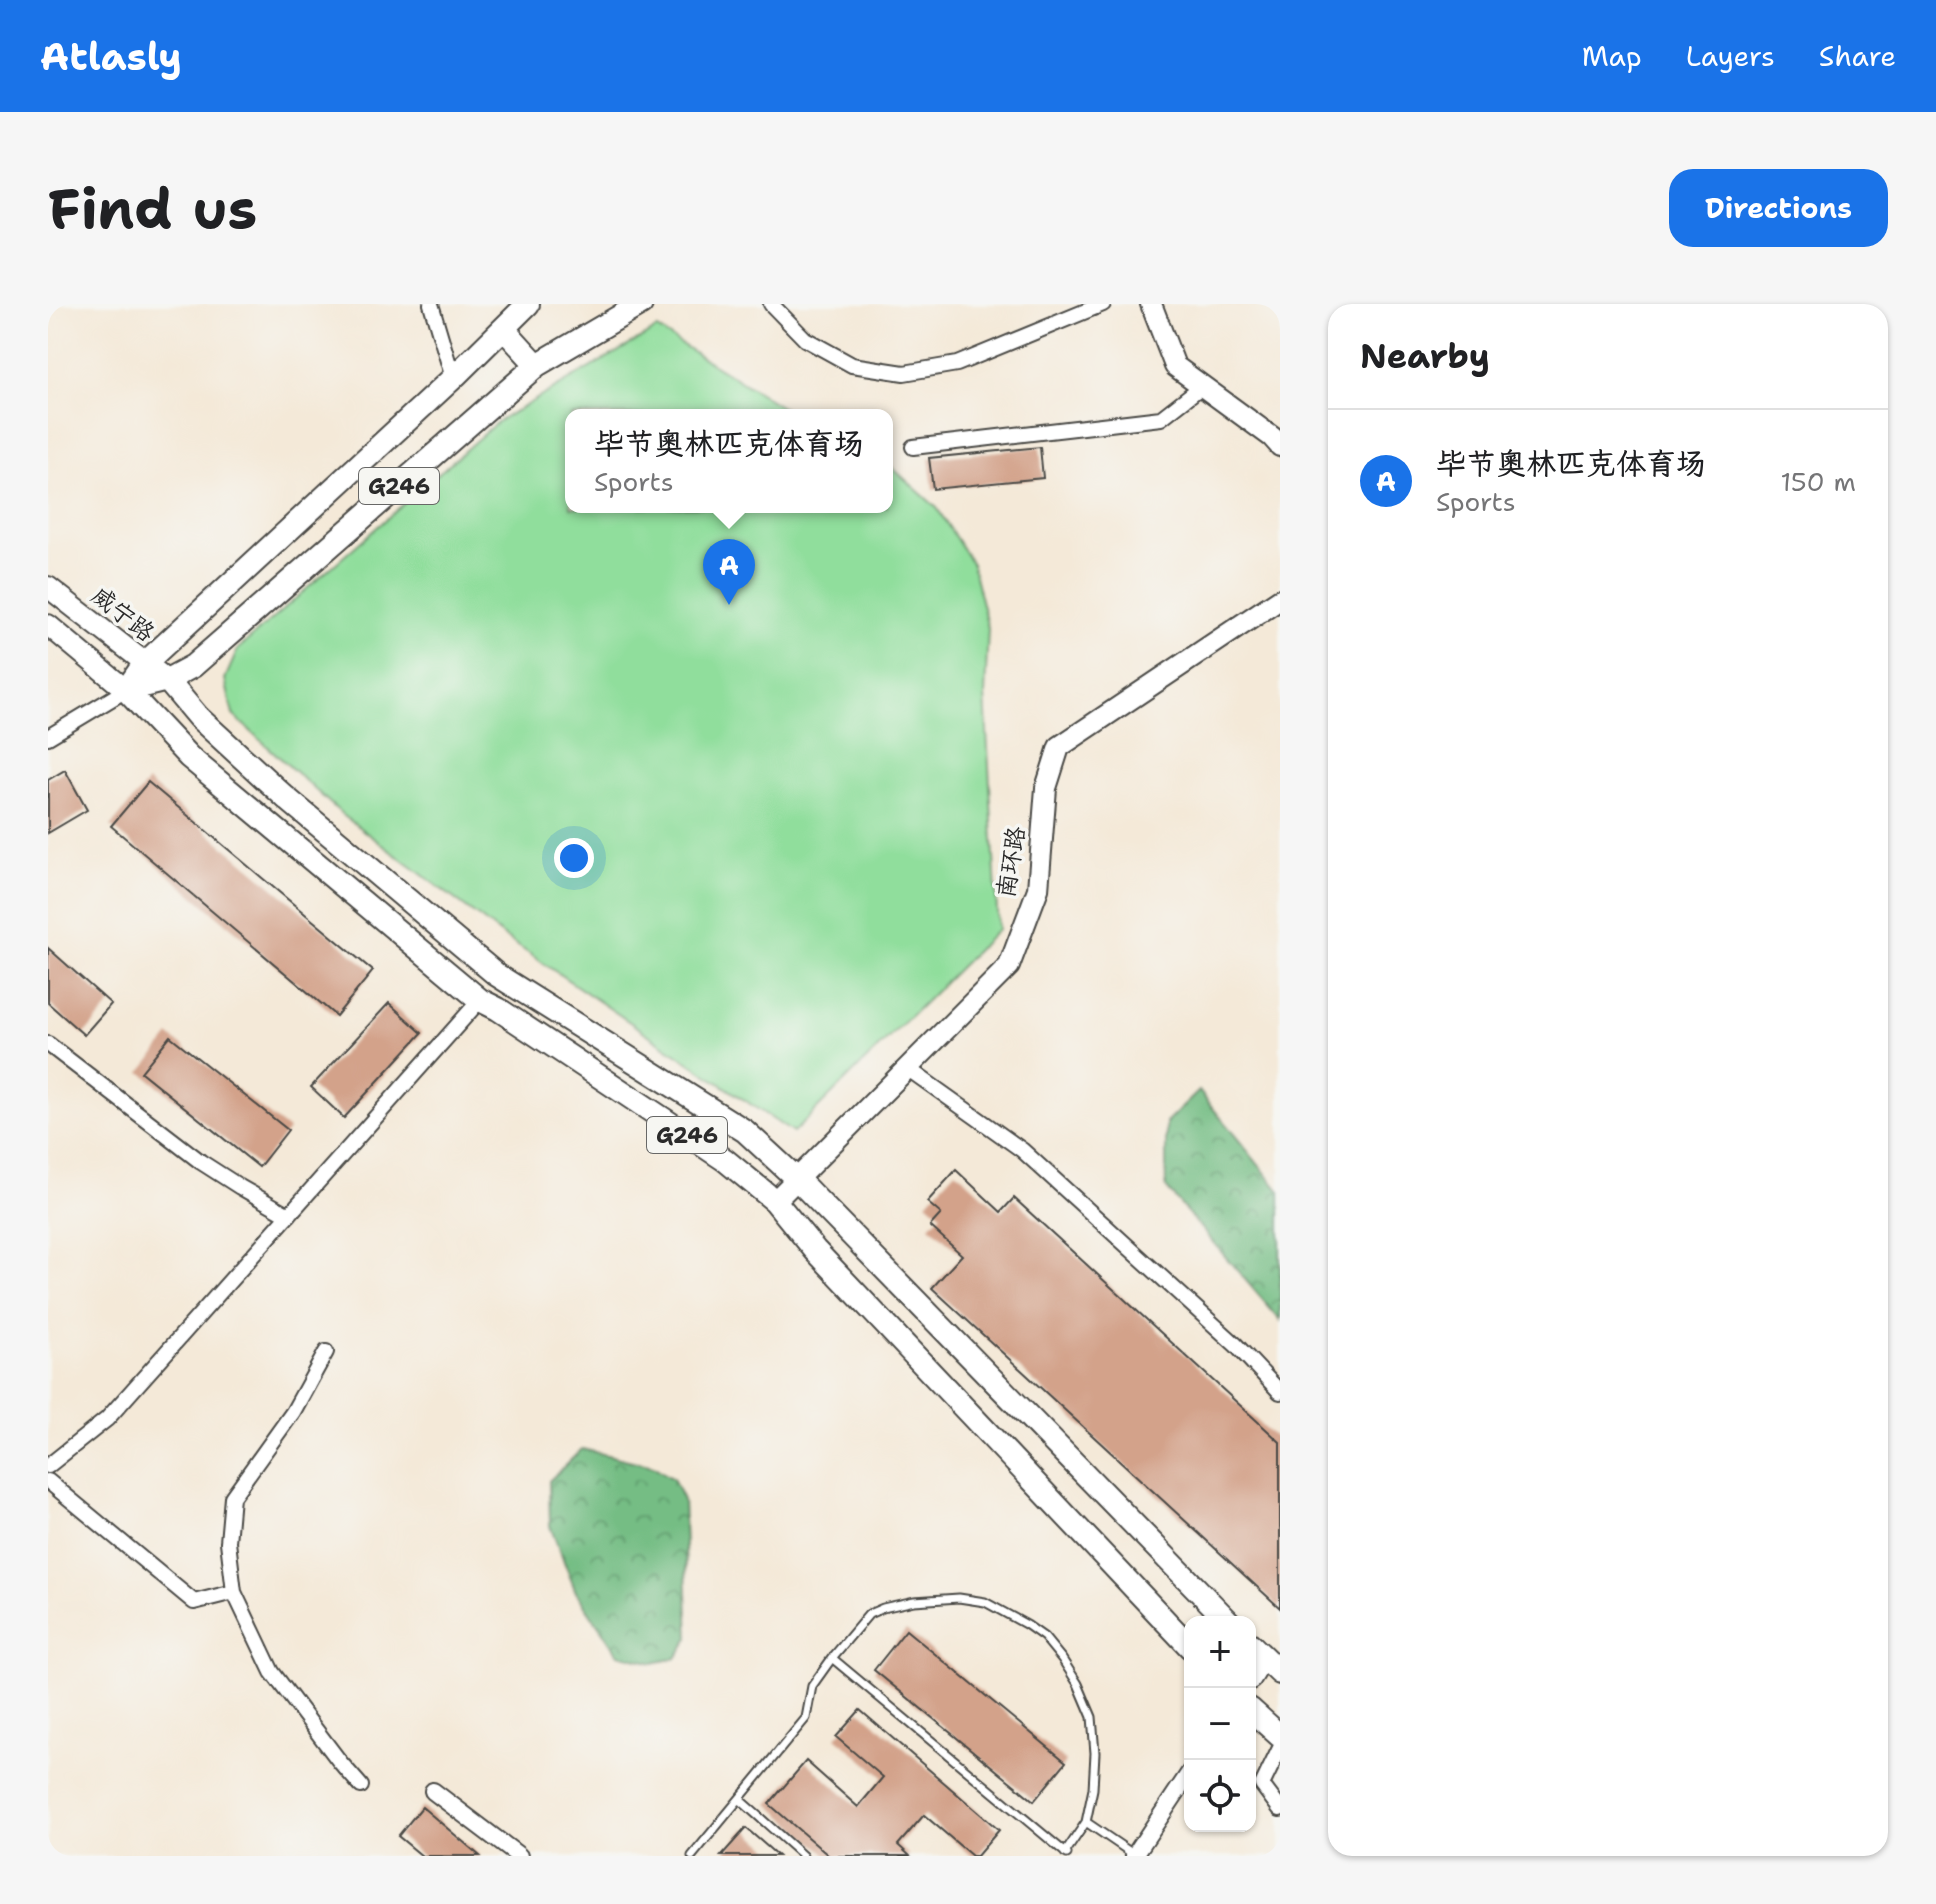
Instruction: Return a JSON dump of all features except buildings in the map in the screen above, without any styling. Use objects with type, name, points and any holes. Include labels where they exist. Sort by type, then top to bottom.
[{"type":"highway","name":"G246","points":[[126,690],[144,664],[453,378],[528,304]]},
{"type":"highway","name":"G246","points":[[126,690],[167,680],[193,666],[537,365],[641,304]]},
{"type":"highway","points":[[504,329],[537,365]]},
{"type":"highway","name":"G246","points":[[167,680],[198,717],[285,797],[497,975],[745,1131],[797,1179],[1223,1616]]},
{"type":"highway","name":"G246","points":[[126,690],[189,757],[480,1000],[725,1160],[775,1201],[825,1261],[1184,1641]]},
{"type":"highway","points":[[1256,1650],[1280,1673]]},
{"type":"highway","points":[[1256,1714],[1280,1736]]},
{"type":"main road","points":[[1151,304],[1175,366],[1280,446]]},
{"type":"main road","name":"威宁路","points":[[48,587],[167,680]]},
{"type":"main road","name":"南环路","points":[[775,1201],[1009,966],[1038,889],[1046,788],[1059,747],[1280,599]]},
{"type":"main road","points":[[48,625],[126,690]]},
{"type":"street","points":[[431,304],[453,378]]},
{"type":"street","points":[[771,304],[805,339],[852,365],[904,373],[957,364],[1103,304]]},
{"type":"street","points":[[913,447],[1161,418],[1202,386]]},
{"type":"street","points":[[48,737],[126,690]]},
{"type":"street","points":[[48,1466],[107,1419],[480,1000]]},
{"type":"street","points":[[48,1044],[201,1162],[289,1215]]},
{"type":"street","points":[[907,1068],[1022,1150],[1236,1345],[1280,1392]]},
{"type":"street","points":[[326,1352],[293,1412],[232,1497],[228,1542],[234,1592],[272,1672],[361,1786]]},
{"type":"street","points":[[48,1481],[194,1602],[234,1592]]},
{"type":"street","points":[[1280,1748],[1262,1785],[1280,1809]]},
{"type":"street","points":[[1134,1856],[1184,1781]]},
{"type":"street","points":[[433,1791],[519,1856]]},
{"type":"lane","points":[[692,1856],[806,1718],[812,1686],[832,1658],[869,1614],[914,1601],[959,1598],[985,1602],[1044,1637],[1078,1684],[1092,1717],[1095,1753],[1093,1789],[1086,1822],[1067,1854],[832,1658]]},
{"type":"lane","points":[[739,1799],[803,1856]]},
{"type":"lane","points":[[1086,1822],[1134,1856]]},
{"type":"green space","points":[[657,329],[784,409],[565,409],[565,513],[893,513],[893,468],[937,508],[972,564],[988,628],[985,695],[998,929],[793,1133],[509,940],[344,816],[233,715],[225,679],[238,649],[497,422]]},
{"type":"green space","points":[[1199,1091],[1280,1191],[1280,1320],[1166,1188],[1166,1123]]},
{"type":"green space","points":[[582,1449],[653,1466],[673,1479],[683,1500],[689,1638],[676,1658],[653,1663],[618,1654],[576,1592],[550,1526],[549,1481]]},
{"type":"place","name":"毕节奥林匹克体育场","points":[[729,605]]}]
